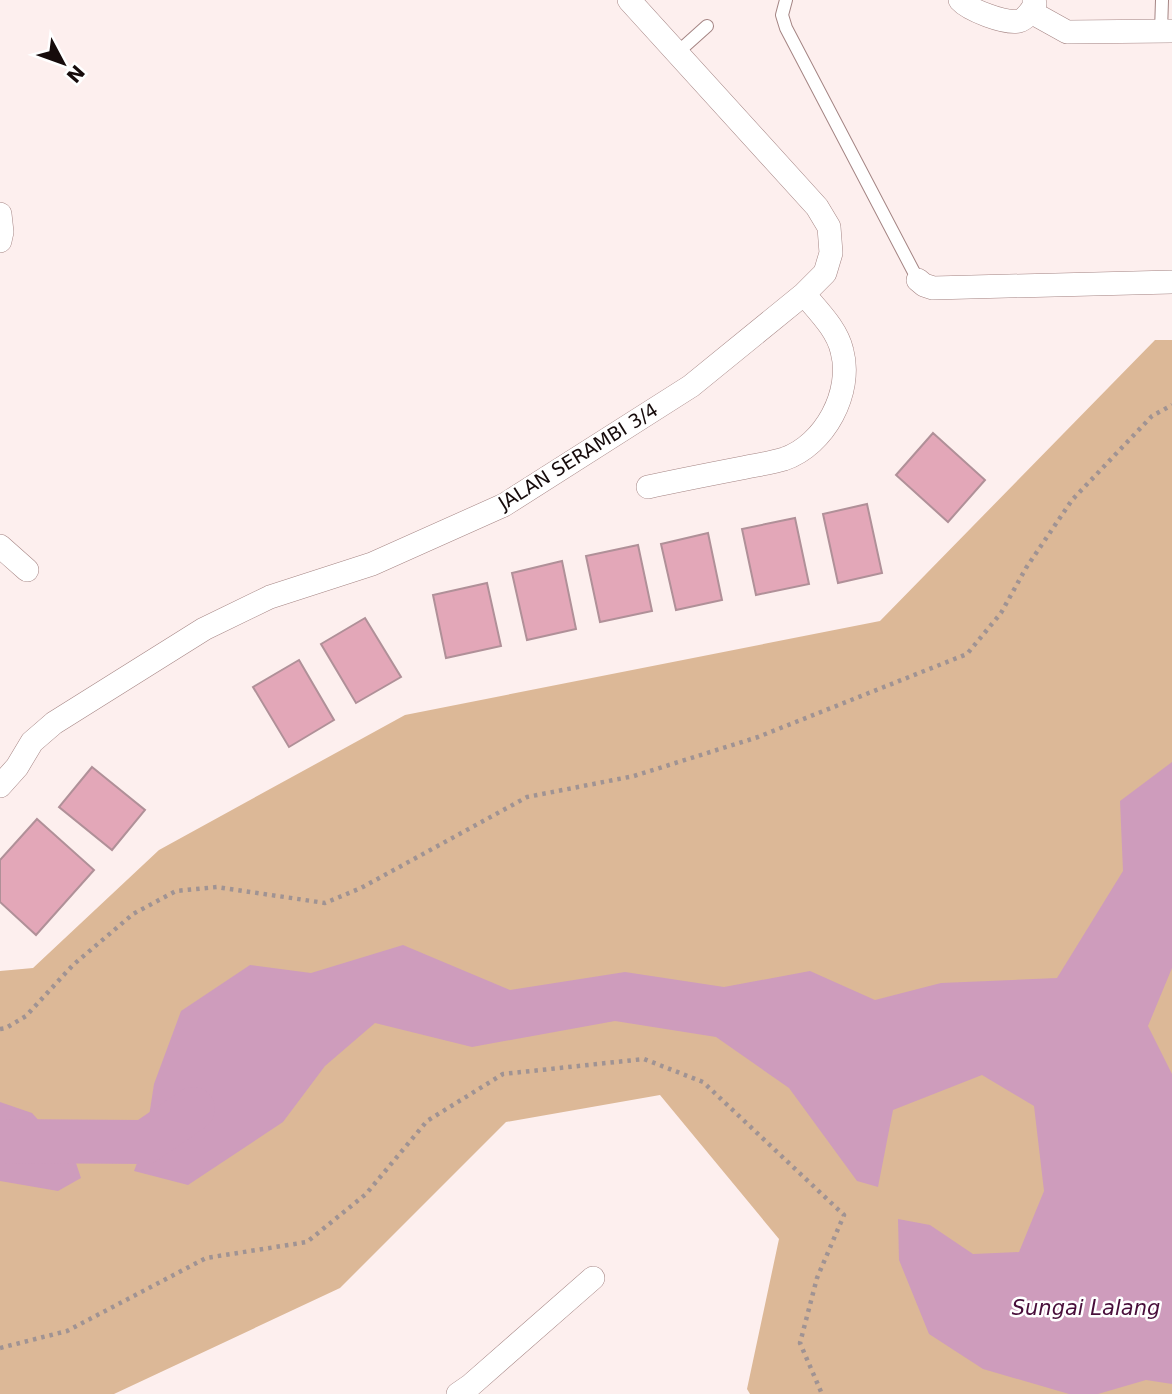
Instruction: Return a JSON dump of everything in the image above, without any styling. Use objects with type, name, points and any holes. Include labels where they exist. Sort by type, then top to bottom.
[{"type":"street","name":"JALAN SERAMBI 3/4","points":[[0,786],[17,767],[32,742],[54,723],[204,629],[270,597],[372,564],[504,505],[691,386],[804,294],[825,273],[831,253],[829,227],[817,207],[629,0]]},
{"type":"street","points":[[960,0],[967,8],[1005,20],[1020,21],[1032,6],[1067,32],[1167,31]]},
{"type":"street","points":[[0,214],[0,241]]},
{"type":"street","points":[[918,280],[933,288],[1172,282]]},
{"type":"street","points":[[648,487],[785,459],[808,446],[828,424],[845,375],[842,351],[833,330],[804,294]]},
{"type":"street","points":[[0,546],[27,570]]},
{"type":"street","points":[[458,1394],[593,1278]]},
{"type":"lane","points":[[786,0],[782,15],[786,28],[918,280]]},
{"type":"lane","points":[[1162,0],[1167,31]]},
{"type":"lane","points":[[678,52],[707,26]]},
{"type":"path","points":[[0,1030],[26,1016],[73,965],[133,914],[176,891],[217,887],[325,903],[361,888],[527,797],[634,776],[758,737],[967,654],[1001,613],[1026,568],[1072,500],[1152,416],[1172,405]]},
{"type":"path","points":[[0,1348],[66,1331],[206,1258],[307,1242],[366,1194],[427,1121],[503,1074],[644,1059],[703,1082],[845,1215],[817,1278],[800,1343],[822,1394]]},
{"type":"shaded area","points":[[1155,340],[1172,340],[1172,1394],[750,1394],[747,1389],[779,1239],[660,1095],[506,1122],[340,1288],[114,1394],[0,1394],[0,971],[33,968],[159,850],[405,715],[880,621]]},
{"type":"water","name":"Sungai Lalang","points":[[1172,762],[1172,968],[1148,1026],[1172,1074],[1172,1384],[1146,1380],[1098,1394],[1069,1394],[983,1369],[929,1334],[899,1260],[898,1219],[930,1225],[973,1254],[1019,1252],[1044,1191],[1034,1106],[982,1075],[893,1110],[878,1187],[857,1181],[789,1088],[716,1037],[615,1021],[472,1047],[375,1023],[325,1066],[283,1122],[188,1185],[134,1171],[145,1142],[154,1084],[181,1011],[250,965],[311,973],[403,945],[510,990],[625,972],[724,987],[810,971],[875,1000],[941,983],[1057,978],[1123,871],[1120,801]]},
{"type":"water","points":[[0,1102],[32,1113],[75,1160],[81,1178],[58,1191],[0,1181]]},
{"type":"building","points":[[933,433],[985,480],[948,522],[896,475]]},
{"type":"building","points":[[867,504],[882,573],[838,583],[823,514]]},
{"type":"building","points":[[795,518],[809,584],[756,595],[742,529]]},
{"type":"building","points":[[708,533],[722,600],[676,610],[661,544]]},
{"type":"building","points":[[638,545],[652,611],[600,622],[586,556]]},
{"type":"building","points":[[562,561],[576,629],[527,640],[512,573]]},
{"type":"building","points":[[487,583],[501,646],[446,658],[433,595]]},
{"type":"building","points":[[365,618],[401,677],[356,703],[321,644]]},
{"type":"building","points":[[299,660],[334,720],[289,747],[253,687]]},
{"type":"building","points":[[92,767],[145,810],[112,850],[59,807]]},
{"type":"building","points":[[37,819],[94,870],[36,935],[0,902],[0,860]]},
{"type":"waterway","points":[[0,1141],[145,1142],[193,1109]]}]
